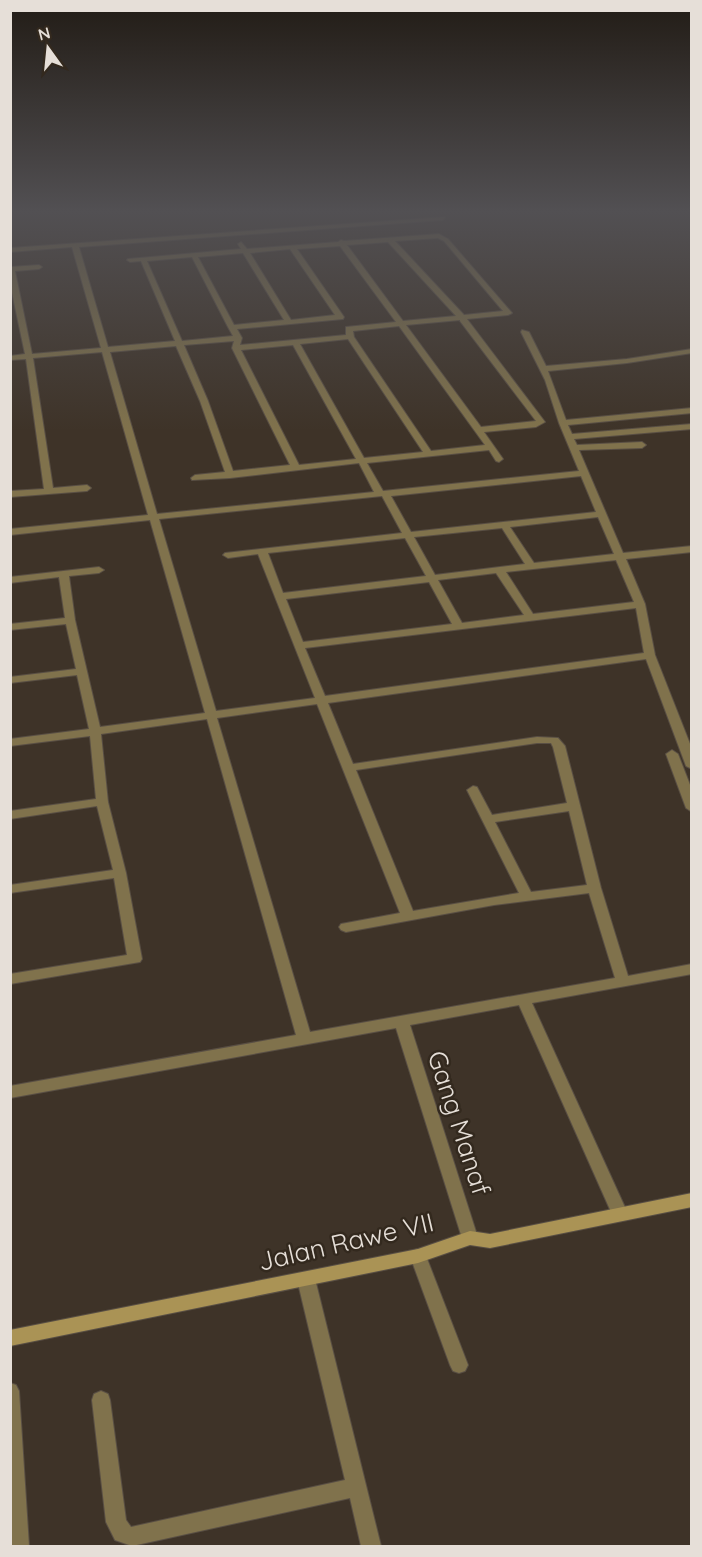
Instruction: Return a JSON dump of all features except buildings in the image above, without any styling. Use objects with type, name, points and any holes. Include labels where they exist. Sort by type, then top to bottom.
[{"type":"main road","name":"Jalan Rawe VII","points":[[10,1338],[418,1256],[470,1238],[490,1241],[692,1200]]},
{"type":"street","points":[[14,286],[29,356],[49,490]]},
{"type":"street","points":[[87,286],[305,1040]]},
{"type":"street","points":[[155,286],[179,342],[230,475]]},
{"type":"street","points":[[210,286],[238,338],[236,348],[296,468]]},
{"type":"street","points":[[267,286],[289,322]]},
{"type":"street","points":[[318,286],[428,453]]},
{"type":"street","points":[[373,286],[499,459]]},
{"type":"street","points":[[432,286],[463,319],[541,422],[536,425],[480,430]]},
{"type":"street","points":[[236,348],[296,343],[402,324],[508,313],[485,286]]},
{"type":"street","points":[[232,327],[340,317]]},
{"type":"street","points":[[525,332],[544,369],[563,423],[640,604],[650,655],[692,766]]},
{"type":"street","points":[[10,358],[238,338]]},
{"type":"street","points":[[296,343],[459,627]]},
{"type":"street","points":[[544,369],[627,361],[692,351]]},
{"type":"street","points":[[563,423],[692,410]]},
{"type":"street","points":[[570,437],[692,426]]},
{"type":"street","points":[[574,448],[642,445]]},
{"type":"street","points":[[195,478],[491,447]]},
{"type":"street","points":[[10,532],[584,473]]},
{"type":"street","points":[[10,494],[87,488]]},
{"type":"street","points":[[228,555],[601,514]]},
{"type":"street","points":[[504,524],[531,566]]},
{"type":"street","points":[[279,597],[692,549]]},
{"type":"street","points":[[262,551],[408,916]]},
{"type":"street","points":[[10,580],[99,570]]},
{"type":"street","points":[[500,571],[530,617]]},
{"type":"street","points":[[10,979],[135,959],[120,873],[102,802],[95,731],[70,620],[64,574]]},
{"type":"street","points":[[299,646],[640,604]]},
{"type":"street","points":[[10,627],[70,620]]},
{"type":"street","points":[[10,743],[650,655]]},
{"type":"street","points":[[10,680],[82,671]]},
{"type":"street","points":[[348,768],[537,740],[554,740],[559,746],[594,888],[623,981]]},
{"type":"street","points":[[672,754],[692,808]]},
{"type":"street","points":[[473,790],[528,898]]},
{"type":"street","points":[[10,814],[102,802]]},
{"type":"street","points":[[489,819],[574,806]]},
{"type":"street","points":[[10,889],[120,873]]},
{"type":"street","points":[[346,927],[494,901],[594,888]]},
{"type":"street","points":[[10,1092],[692,969]]},
{"type":"street","points":[[524,999],[620,1214]]},
{"type":"street","name":"Gang Manaf","points":[[402,1023],[470,1238]]},
{"type":"street","points":[[418,1256],[459,1365]]},
{"type":"street","points":[[306,1279],[371,1546]]},
{"type":"street","points":[[10,1391],[19,1546]]},
{"type":"street","points":[[101,1400],[116,1522],[122,1533],[130,1537],[356,1487]]}]
